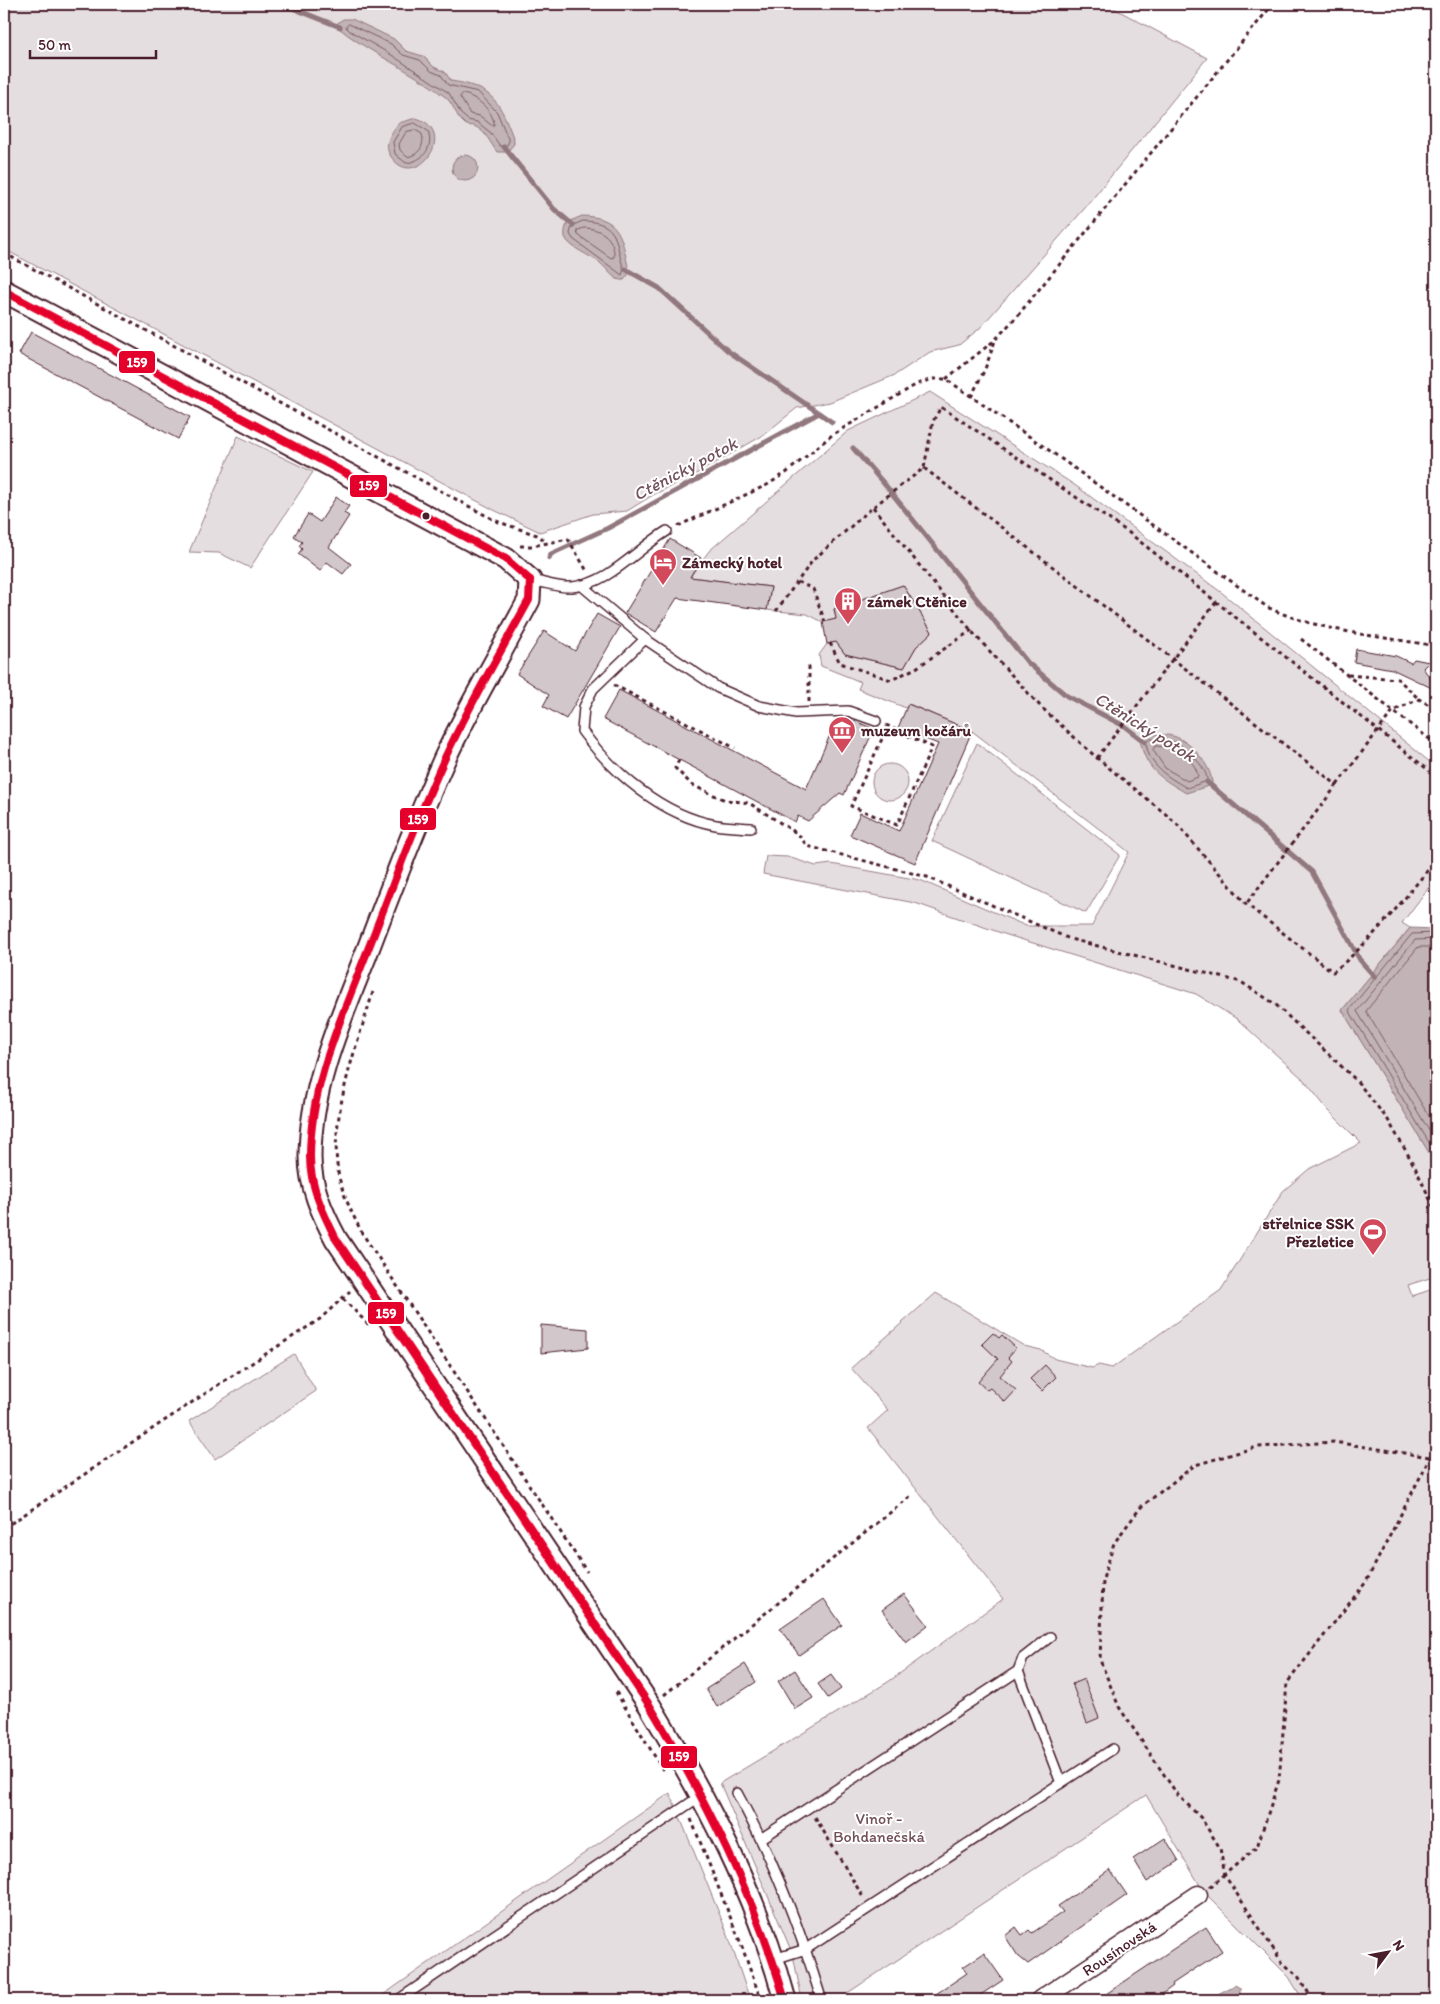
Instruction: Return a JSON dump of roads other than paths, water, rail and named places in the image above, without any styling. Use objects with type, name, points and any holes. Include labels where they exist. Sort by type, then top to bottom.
[{"type":"street","points":[[4,291],[506,559],[530,580],[529,600],[445,758],[414,830],[346,1004],[322,1078],[312,1128],[310,1158],[314,1187],[322,1212],[362,1278],[650,1706],[694,1801],[733,1857],[774,1959],[785,2000]]},
{"type":"street","name":"Rousínovská","points":[[1040,2000],[1198,1895]]},
{"type":"lane","points":[[530,580],[571,588],[581,585],[622,564],[667,531]]},
{"type":"lane","points":[[581,585],[645,639],[718,688],[759,706],[796,713],[848,711],[876,721]]},
{"type":"lane","points":[[645,639],[593,689],[584,707],[582,731],[591,744],[628,780],[665,807],[714,825],[751,828]]},
{"type":"lane","points":[[762,1838],[1018,1671],[1023,1658],[1050,1637]]},
{"type":"lane","points":[[1018,1671],[1061,1783]]},
{"type":"lane","points":[[774,1959],[806,1949],[1113,1749]]},
{"type":"lane","points":[[737,1793],[762,1838],[806,1949],[820,1998]]},
{"type":"lane","points":[[398,2000],[694,1801]]},
{"type":"water","points":[[343,19],[352,19],[394,39],[406,51],[423,56],[434,67],[445,72],[451,81],[477,87],[486,92],[499,106],[514,144],[507,152],[497,152],[482,131],[474,126],[467,125],[458,117],[450,102],[444,96],[417,77],[361,44],[335,25]]},
{"type":"water","points":[[416,118],[429,125],[434,135],[434,146],[429,156],[421,164],[411,168],[400,165],[390,155],[387,146],[391,134],[399,123]]},
{"type":"water","points":[[465,155],[474,159],[478,168],[474,177],[465,181],[456,177],[452,168],[456,159]]},
{"type":"water","points":[[582,216],[603,219],[615,228],[622,242],[629,269],[629,273],[624,280],[614,277],[600,263],[567,241],[565,233],[568,222]]},
{"type":"water","points":[[1149,734],[1173,736],[1187,743],[1205,763],[1209,770],[1212,785],[1186,793],[1169,783],[1150,766],[1142,750],[1140,739]]},
{"type":"water","points":[[1410,928],[1436,929],[1436,1164],[1342,1010]]},
{"type":"water","points":[[1235,1985],[1240,1988],[1240,1995],[1233,2000],[1216,2000],[1216,1995]]},
{"type":"waterway","points":[[282,4],[340,27]]},
{"type":"waterway","points":[[504,147],[554,209],[573,225]]},
{"type":"waterway","points":[[625,269],[659,288],[728,351],[819,413]]},
{"type":"waterway","name":"Ctěnický potok","points":[[549,558],[551,554],[608,528],[819,413],[832,422]]},
{"type":"waterway","name":"Ctěnický potok","points":[[853,448],[886,486],[1028,663],[1067,696],[1124,726],[1145,742]]},
{"type":"waterway","name":"Ctěnický potok","points":[[1207,782],[1312,872],[1360,960],[1375,977]]},
{"type":"place","name":"Zámecký hotel","points":[[663,586]]},
{"type":"place","name":"zámek Ctěnice","points":[[848,625]]},
{"type":"place","name":"muzeum kočárů","points":[[842,754]]},
{"type":"place","name":"střelnice SSK Přezletice","points":[[1373,1256]]},
{"type":"park label","name":"Vinoř - Bohdanečská","points":[[879,1827]]}]
